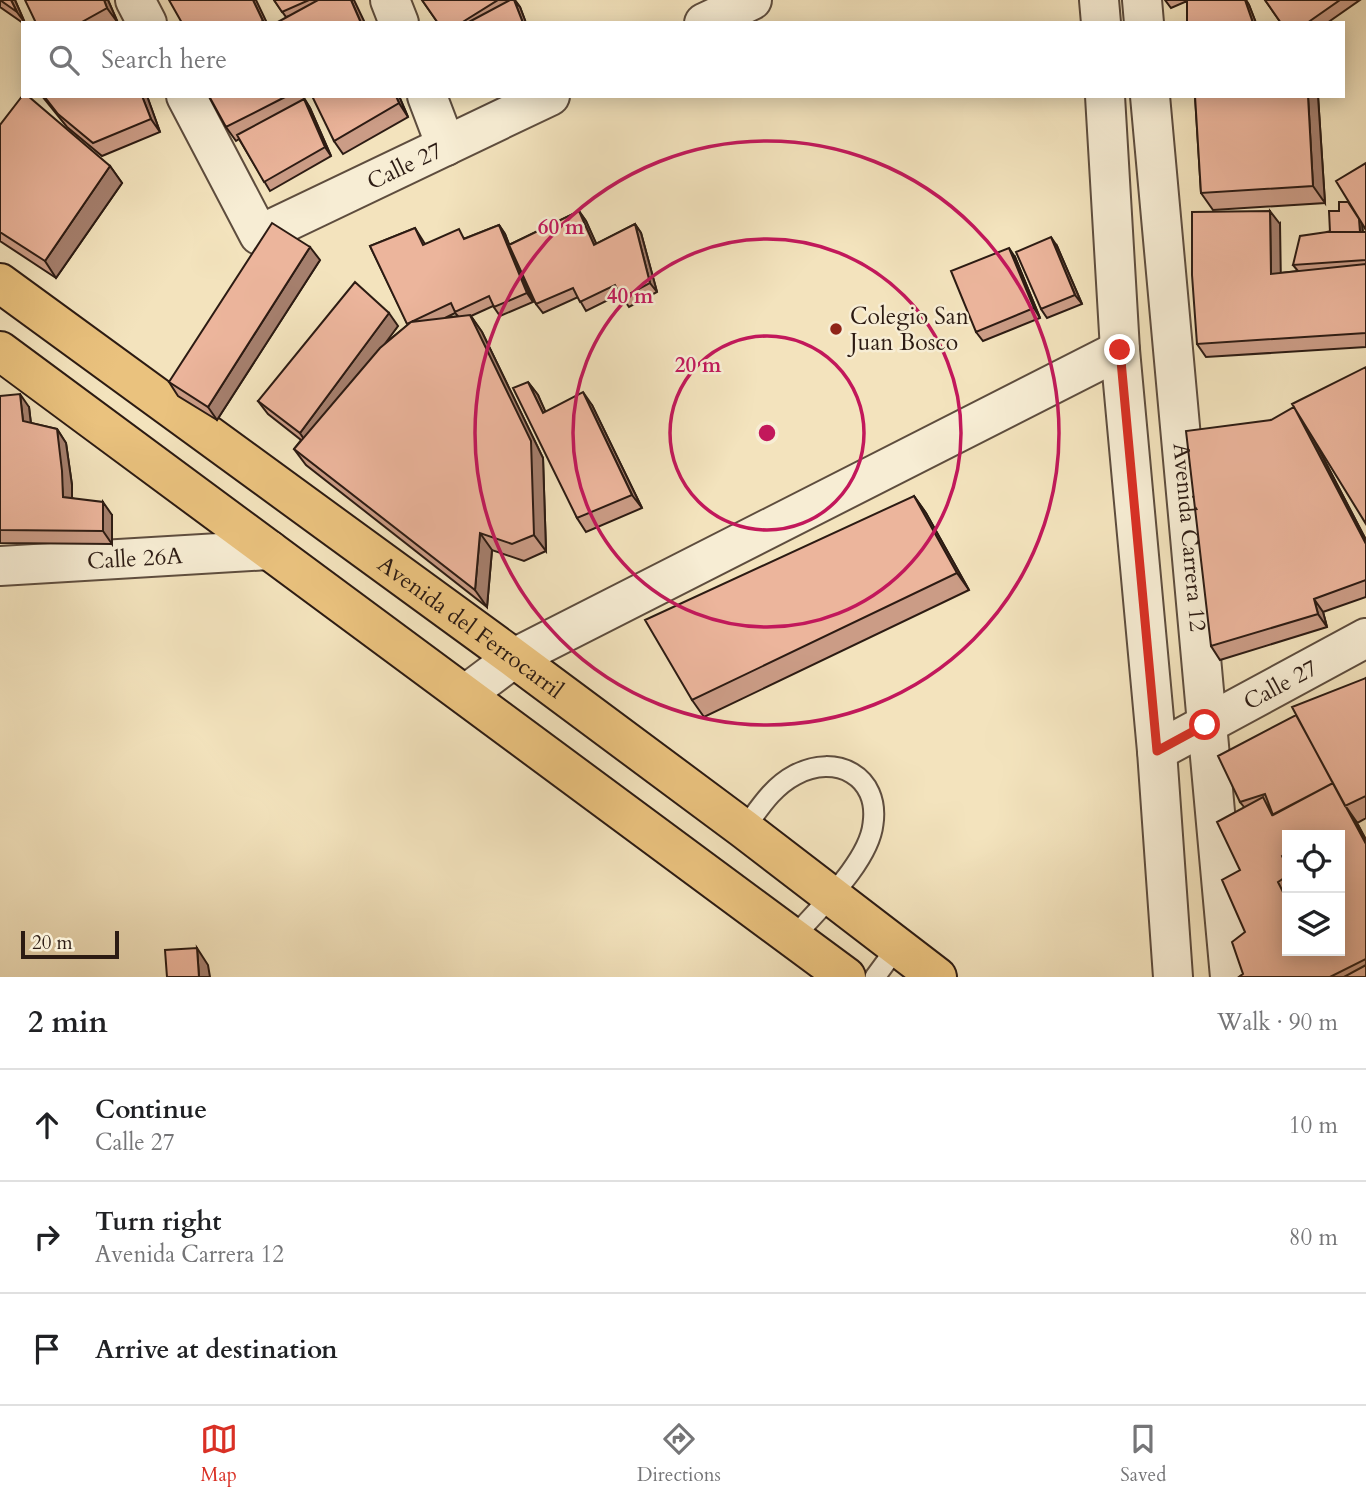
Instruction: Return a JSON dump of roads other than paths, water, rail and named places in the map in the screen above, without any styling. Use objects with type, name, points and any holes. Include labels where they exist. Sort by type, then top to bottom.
[{"type":"main road","name":"Avenida del Ferrocarril","points":[[0,283],[744,829],[829,895],[886,962],[937,977]]},
{"type":"main road","points":[[3,355],[466,694],[846,977]]},
{"type":"street","points":[[135,0],[147,21]]},
{"type":"street","points":[[390,0],[397,21]]},
{"type":"street","points":[[708,21],[752,0]]},
{"type":"street","points":[[1099,0],[1101,21]]},
{"type":"street","points":[[1142,0],[1144,21]]},
{"type":"street","name":"Calle 27","points":[[187,98],[259,235],[546,98]]},
{"type":"street","points":[[428,98],[446,146]]},
{"type":"street","points":[[1105,98],[1120,350],[1157,751],[1173,977]]},
{"type":"street","name":"Avenida Carrera 12","points":[[1150,98],[1205,725],[1230,977]]},
{"type":"street","points":[[466,694],[514,658],[1120,350]]},
{"type":"street","name":"Calle 26A","points":[[0,566],[270,550]]},
{"type":"street","name":"Calle 27","points":[[1157,751],[1366,638]]},
{"type":"lane","points":[[744,829],[774,789],[796,774],[823,766],[846,769],[864,782],[873,799],[874,825],[861,859],[793,938]]},
{"type":"place","name":"Colegio San Juan Bosco","points":[[836,329]]}]
